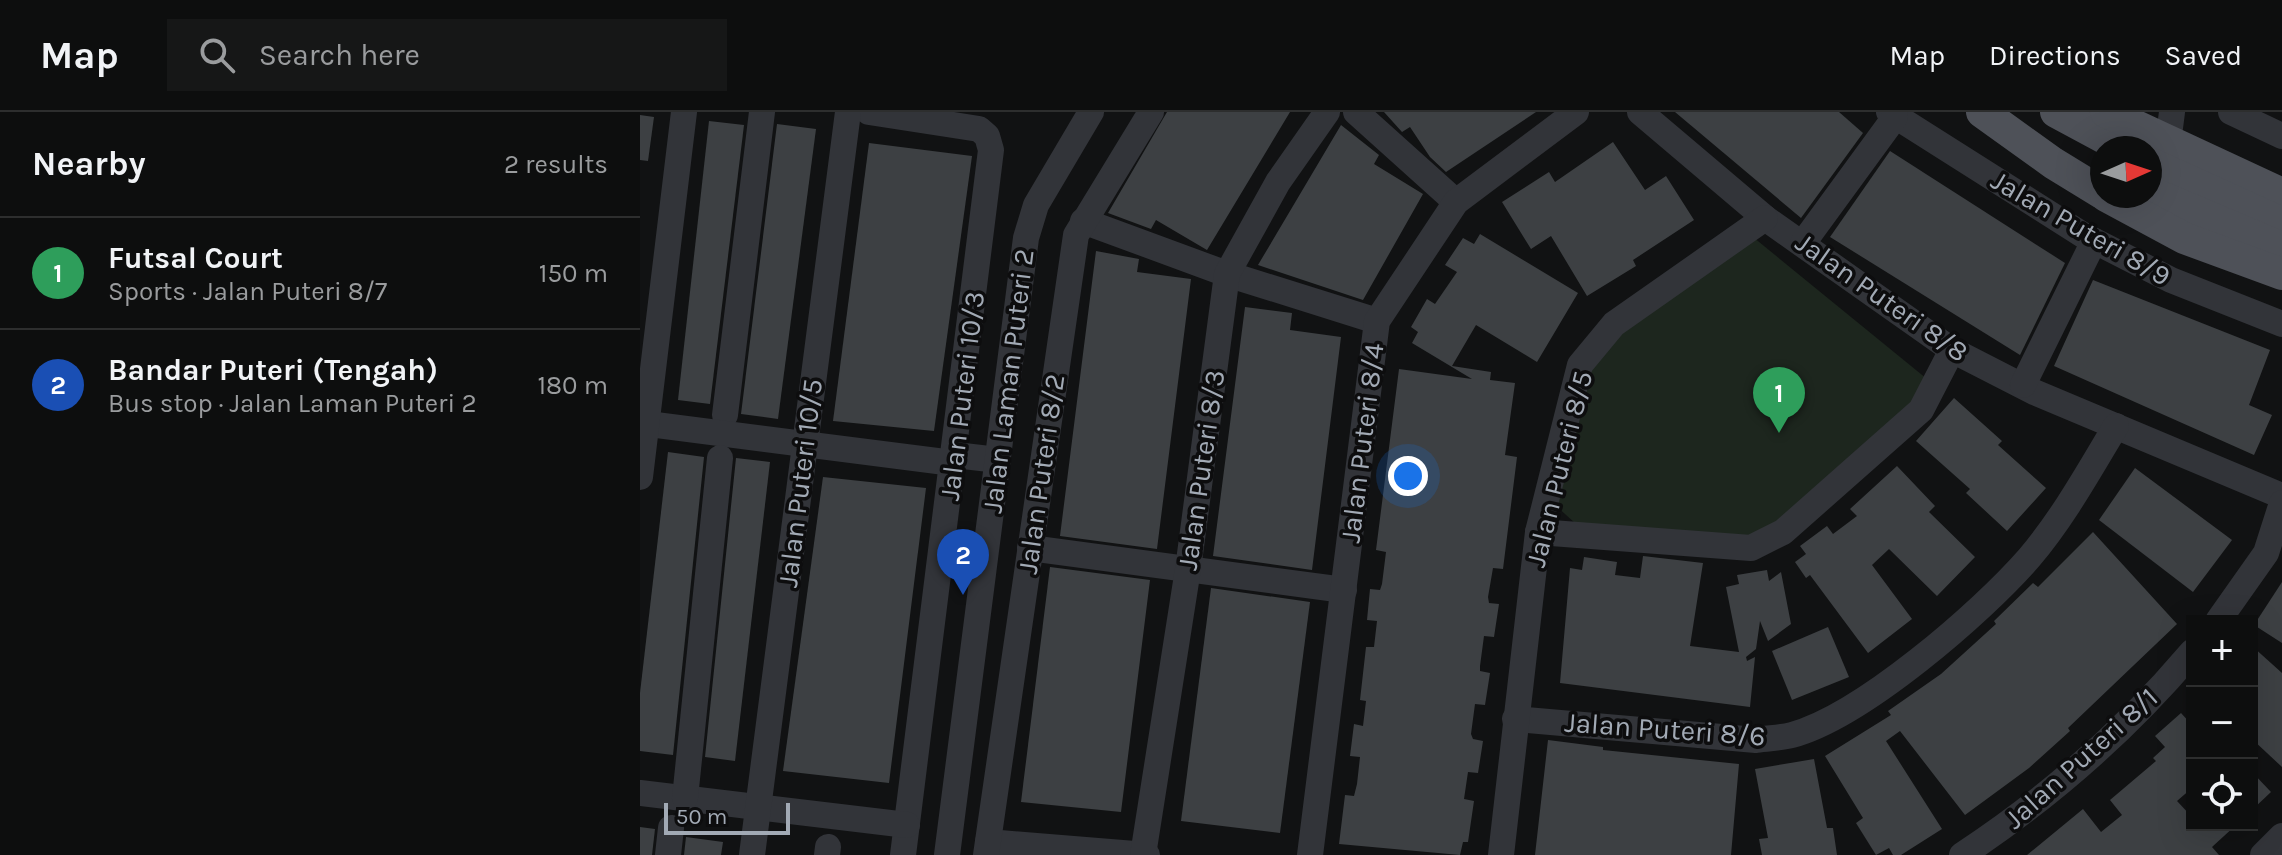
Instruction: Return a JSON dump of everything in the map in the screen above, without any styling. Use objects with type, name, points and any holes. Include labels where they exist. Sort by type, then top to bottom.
[{"type":"main road","points":[[1982,112],[2090,186]]},
{"type":"main road","points":[[2008,112],[2090,161]]},
{"type":"main road","points":[[2056,112],[2101,136]]},
{"type":"main road","points":[[2106,112],[2282,194]]},
{"type":"main road","points":[[2163,139],[2282,223]]},
{"type":"main road","points":[[2162,197],[2282,248]]},
{"type":"main road","points":[[2128,208],[2184,238],[2282,274]]},
{"type":"street","points":[[640,477],[652,283],[684,112]]},
{"type":"street","points":[[725,415],[762,112]]},
{"type":"street","name":"Jalan Puteri 10/5","points":[[752,855],[848,112]]},
{"type":"street","name":"Jalan Puteri 10/3","points":[[869,112],[979,129],[990,144],[903,855]]},
{"type":"street","name":"Jalan Laman Puteri 2","points":[[947,855],[1026,238],[1036,205],[1091,112]]},
{"type":"street","name":"Jalan Puteri 8/2","points":[[987,848],[1076,235],[1151,112]]},
{"type":"street","name":"Jalan Puteri 8/3","points":[[1144,855],[1188,569],[1227,274],[1278,182],[1327,112]]},
{"type":"street","points":[[1356,112],[1456,202]]},
{"type":"street","name":"Jalan Puteri 8/4","points":[[1310,855],[1377,321],[1456,202],[1576,112]]},
{"type":"street","name":"Jalan Puteri 8/8","points":[[1640,112],[1765,218],[1952,350],[2023,385],[2282,496]]},
{"type":"street","points":[[2231,112],[2282,136]]},
{"type":"street","points":[[1803,243],[1892,115]]},
{"type":"street","name":"Jalan Puteri 8/9","points":[[1892,115],[2094,241],[2171,280],[2282,324]]},
{"type":"street","name":"Jalan Puteri 8/5","points":[[1501,855],[1538,532],[1580,365],[1614,324],[1765,218]]},
{"type":"street","points":[[1083,221],[1227,274],[1377,321]]},
{"type":"street","points":[[2023,385],[2094,241]]},
{"type":"street","points":[[1538,532],[1751,548],[1783,532],[1921,410],[1952,350]]},
{"type":"street","points":[[643,423],[997,469]]},
{"type":"street","name":"Jalan Puteri 8/6","points":[[1515,719],[1756,740],[1793,734],[1829,719],[1881,687],[1937,646],[2028,559],[2066,510],[2116,426]]},
{"type":"street","points":[[685,798],[720,458]]},
{"type":"street","points":[[2222,615],[2266,553],[2282,503]]},
{"type":"street","points":[[1030,548],[1344,590]]},
{"type":"street","name":"Jalan Puteri 8/1","points":[[1962,855],[2009,824],[2089,758],[2186,658]]},
{"type":"street","points":[[640,793],[907,825]]},
{"type":"street","points":[[668,855],[671,828]]},
{"type":"street","points":[[2263,855],[2282,836]]},
{"type":"street","points":[[987,848],[1144,855]]},
{"type":"shaded area","points":[[1753,237],[1927,379],[1921,399],[1761,539],[1576,524],[1554,504],[1587,369],[1622,327]]},
{"type":"building","points":[[1167,112],[1290,112],[1207,250],[1156,220],[1151,229],[1108,213]]},
{"type":"building","points":[[1384,112],[1536,112],[1446,172],[1430,157],[1410,127],[1402,132]]},
{"type":"building","points":[[1675,112],[1839,112],[1863,133],[1801,218]]},
{"type":"building","points":[[640,115],[654,117],[648,161],[640,160]]},
{"type":"building","points":[[709,121],[744,125],[710,404],[678,400]]},
{"type":"building","points":[[777,124],[816,129],[778,419],[741,414]]},
{"type":"building","points":[[1341,125],[1379,155],[1374,164],[1423,194],[1363,300],[1258,265]]},
{"type":"building","points":[[1613,142],[1645,190],[1666,176],[1694,220],[1633,260],[1636,266],[1587,296],[1551,236],[1531,249],[1502,202],[1549,172],[1555,182]]},
{"type":"building","points":[[869,143],[972,156],[934,431],[833,421]]},
{"type":"building","points":[[1890,151],[2065,263],[2020,355],[1830,237]]},
{"type":"building","points":[[1480,234],[1578,293],[1537,362],[1476,325],[1452,366],[1491,372],[1490,380],[1515,383],[1505,455],[1517,457],[1503,569],[1493,568],[1488,597],[1489,603],[1499,604],[1494,637],[1484,636],[1480,671],[1490,673],[1485,705],[1475,704],[1471,734],[1473,739],[1483,741],[1478,773],[1468,772],[1464,799],[1474,801],[1468,842],[1463,842],[1460,855],[1339,844],[1345,795],[1354,796],[1357,784],[1360,757],[1350,756],[1354,724],[1363,726],[1366,701],[1360,700],[1366,647],[1374,647],[1377,621],[1367,620],[1370,589],[1380,590],[1382,584],[1386,552],[1376,550],[1399,369],[1472,379],[1412,343],[1418,332],[1411,327],[1427,299],[1435,304],[1457,272],[1445,265],[1463,238],[1474,244]]},
{"type":"building","points":[[1096,251],[1139,259],[1137,272],[1191,279],[1157,549],[1060,536]]},
{"type":"building","points":[[2093,280],[2270,350],[2249,405],[2272,415],[2254,455],[2054,366]]},
{"type":"building","points":[[1245,307],[1292,313],[1290,330],[1341,337],[1312,570],[1213,556]]},
{"type":"building","points":[[1954,398],[2002,441],[1998,445],[2046,488],[2007,531],[1966,493],[1970,489],[1916,441]]},
{"type":"building","points":[[668,452],[704,457],[673,755],[640,751],[640,693]]},
{"type":"building","points":[[736,458],[770,462],[735,761],[705,757]]},
{"type":"building","points":[[1897,466],[1935,506],[1929,512],[1975,557],[1937,596],[1889,549],[1872,565],[1912,619],[1868,653],[1810,575],[1806,578],[1795,562],[1806,554],[1800,546],[1827,526],[1833,534],[1857,516],[1850,509]]},
{"type":"building","points":[[2135,468],[2232,540],[2193,592],[2099,520]]},
{"type":"building","points":[[823,477],[926,488],[889,783],[783,771]]},
{"type":"building","points":[[2093,532],[2177,624],[2029,768],[1965,815],[1900,731],[1886,741],[1942,829],[1901,855],[1893,855],[1889,848],[1876,855],[1856,823],[1863,818],[1825,756],[1891,715],[1888,711],[1941,674],[1996,624],[1994,621],[2033,583],[2038,587]]},
{"type":"building","points":[[1643,556],[1703,563],[1690,646],[1739,652],[1726,587],[1739,584],[1737,575],[1767,570],[1769,581],[1781,572],[1791,624],[1768,641],[1760,621],[1756,649],[1746,657],[1747,661],[1755,657],[1750,707],[1560,683],[1570,568],[1582,570],[1584,557],[1617,562],[1615,575],[1640,578]]},
{"type":"building","points":[[1050,567],[1150,580],[1121,812],[1021,802]]},
{"type":"building","points":[[2282,582],[2282,643],[2258,628],[2258,619]]},
{"type":"building","points":[[1211,588],[1310,602],[1280,833],[1181,821]]},
{"type":"building","points":[[1828,627],[1849,677],[1792,700],[1772,651]]},
{"type":"building","points":[[2258,651],[2282,673],[2282,767],[2258,745]]},
{"type":"building","points":[[2181,713],[2186,718],[2186,793],[2177,801],[2186,811],[2186,831],[2229,831],[2212,847],[2219,855],[2027,855],[2083,809],[2101,832],[2122,815],[2110,800],[2156,761],[2153,758],[2165,747],[2155,736]]},
{"type":"building","points":[[1548,740],[1603,747],[1603,750],[1739,764],[1731,855],[1535,855]]},
{"type":"building","points":[[1814,759],[1827,828],[1833,828],[1837,855],[1762,855],[1759,839],[1768,838],[1755,769]]},
{"type":"building","points":[[2258,778],[2271,792],[2258,804]]},
{"type":"building","points":[[640,827],[655,829],[652,855],[640,855]]},
{"type":"building","points":[[686,837],[723,842],[721,855],[684,855]]},
{"type":"place","name":"Futsal Court","points":[[1779,433]]},
{"type":"place","name":"Bandar Puteri (Tengah)","points":[[963,595]]}]
